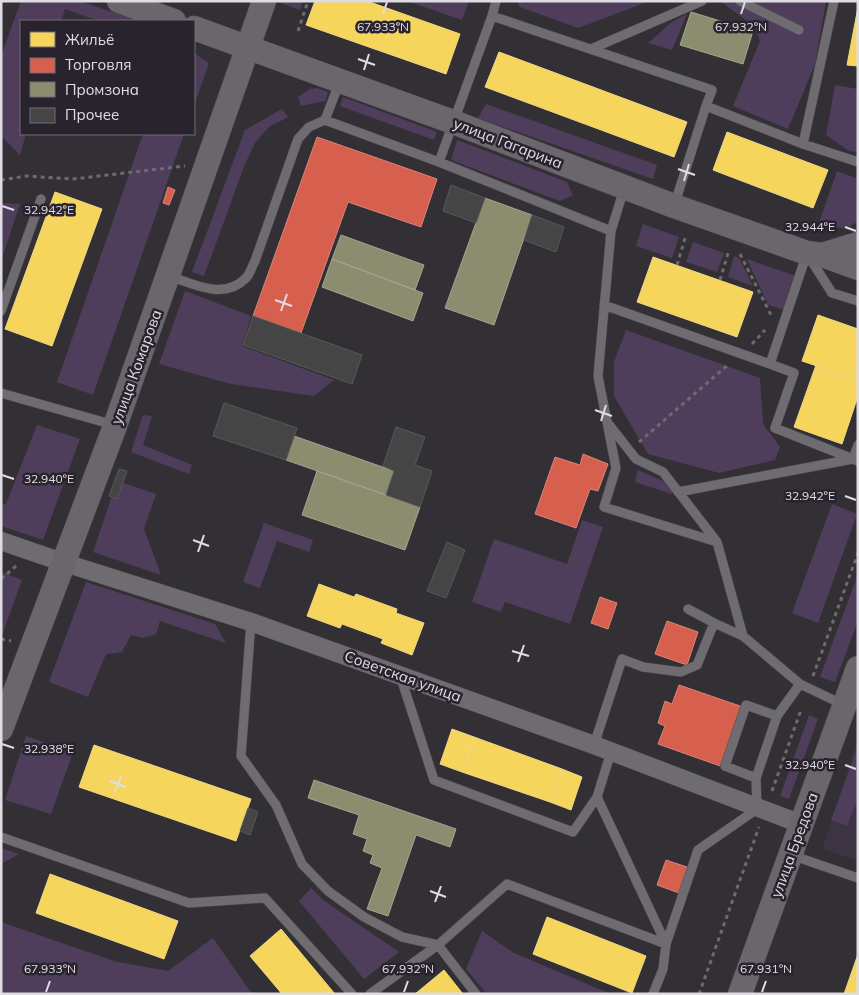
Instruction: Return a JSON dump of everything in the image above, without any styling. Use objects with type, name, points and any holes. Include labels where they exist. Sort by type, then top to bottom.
[{"type":"main road","points":[[119,1],[171,20]]},
{"type":"main road","name":"улица Комарова","points":[[1,730],[116,426],[264,1]]},
{"type":"main road","name":"улица Гагарина","points":[[195,28],[453,122],[674,206],[858,268]]},
{"type":"main road","points":[[814,254],[858,244]]},
{"type":"main road","name":"улица Бредова","points":[[740,994],[858,668]]},
{"type":"street","name":"Советская улица","points":[[1,541],[251,622],[594,745],[801,824]]},
{"type":"lane","points":[[439,162],[496,1]]},
{"type":"lane","points":[[591,49],[702,1]]},
{"type":"lane","points":[[740,1],[799,30]]},
{"type":"lane","points":[[803,144],[834,1]]},
{"type":"lane","points":[[492,16],[712,90],[674,206]]},
{"type":"lane","points":[[325,120],[340,81]]},
{"type":"lane","points":[[706,106],[803,144],[858,162]]},
{"type":"lane","points":[[168,276],[217,291],[233,288],[247,277],[255,261],[298,139],[309,127],[325,120],[439,162],[611,230]]},
{"type":"lane","points":[[625,187],[611,230],[598,376],[616,468],[604,506],[717,542]]},
{"type":"lane","points":[[1,311],[41,198]]},
{"type":"lane","points":[[814,254],[832,293],[858,301]]},
{"type":"lane","points":[[770,364],[814,254]]},
{"type":"lane","points":[[604,305],[794,373],[775,428],[855,460]]},
{"type":"lane","points":[[1,393],[116,426]]},
{"type":"lane","points":[[606,421],[636,459],[662,472],[717,542],[743,636]]},
{"type":"lane","points":[[855,460],[858,445]]},
{"type":"lane","points":[[678,492],[855,460]]},
{"type":"lane","points":[[688,609],[743,636],[805,686],[845,705]]},
{"type":"lane","points":[[251,622],[241,756],[276,805],[302,864],[328,891],[364,917],[402,937],[438,945],[476,994]]},
{"type":"lane","points":[[594,745],[622,659],[643,667],[681,672],[697,665],[714,623]]},
{"type":"lane","points":[[400,675],[434,780],[573,832],[597,797],[611,752]]},
{"type":"lane","points":[[654,994],[663,969],[666,944],[698,850],[761,810],[756,778],[777,716],[805,686]]},
{"type":"lane","points":[[756,778],[725,766],[746,706],[777,716]]},
{"type":"lane","points":[[597,797],[666,944]]},
{"type":"lane","points":[[1,837],[190,903],[265,898],[352,994]]},
{"type":"lane","points":[[791,854],[858,878]]},
{"type":"lane","points":[[370,994],[438,945],[507,884],[666,944]]},
{"type":"path","points":[[298,31],[308,1]]},
{"type":"path","points":[[1,180],[27,176],[73,179],[188,166]]},
{"type":"path","points":[[677,266],[686,235]]},
{"type":"path","points":[[720,280],[729,250]]},
{"type":"path","points":[[740,254],[771,315],[769,322]]},
{"type":"path","points":[[629,450],[740,354],[767,328]]},
{"type":"path","points":[[699,994],[805,686],[858,553]]},
{"type":"path","points":[[1,579],[18,564]]},
{"type":"shaded area","points":[[21,1],[80,1],[135,20],[96,20],[65,9],[61,20],[20,20],[20,135],[26,135],[20,155],[1,136],[1,56]]},
{"type":"shaded area","points":[[275,1],[303,1],[300,10]]},
{"type":"shaded area","points":[[407,1],[469,1],[462,20]]},
{"type":"shaded area","points":[[517,1],[650,1],[578,28],[520,7]]},
{"type":"shaded area","points":[[720,1],[826,1],[815,64],[788,129],[733,106],[760,41],[754,26]]},
{"type":"shaded area","points":[[687,14],[672,50],[648,43],[672,22]]},
{"type":"shaded area","points":[[195,54],[209,63],[195,103]]},
{"type":"shaded area","points":[[835,85],[858,89],[858,152],[849,151],[826,135]]},
{"type":"shaded area","points":[[317,88],[328,92],[325,101],[301,106],[298,97],[310,89]]},
{"type":"shaded area","points":[[343,97],[437,132],[434,140],[340,106]]},
{"type":"shaded area","points":[[486,104],[657,165],[653,179],[478,118]]},
{"type":"shaded area","points":[[282,109],[288,117],[269,127],[255,143],[245,164],[204,276],[192,272],[245,130]]},
{"type":"shaded area","points":[[143,135],[184,135],[93,395],[57,382]]},
{"type":"shaded area","points":[[457,140],[567,182],[573,195],[560,201],[451,160]]},
{"type":"shaded area","points":[[837,171],[858,179],[858,221],[844,228],[819,223]]},
{"type":"shaded area","points":[[1,203],[20,204],[1,261]]},
{"type":"shaded area","points":[[643,224],[679,237],[672,258],[636,246]]},
{"type":"shaded area","points":[[693,242],[724,253],[717,272],[686,262]]},
{"type":"shaded area","points":[[734,256],[739,258],[753,286],[728,277]]},
{"type":"shaded area","points":[[747,259],[796,276],[785,310],[768,305]]},
{"type":"shaded area","points":[[185,291],[251,316],[242,346],[334,380],[314,396],[231,384],[159,364]]},
{"type":"shaded area","points":[[626,330],[760,378],[763,424],[780,447],[775,460],[719,473],[648,454],[614,396],[614,362]]},
{"type":"shaded area","points":[[143,415],[152,416],[143,445],[192,465],[189,474],[131,452]]},
{"type":"shaded area","points":[[37,425],[80,439],[43,540],[1,526],[1,504],[6,504]]},
{"type":"shaded area","points":[[638,470],[674,486],[672,494],[635,482]]},
{"type":"shaded area","points":[[117,481],[156,494],[144,529],[161,575],[93,552]]},
{"type":"shaded area","points":[[832,504],[857,514],[818,623],[792,613]]},
{"type":"shaded area","points":[[582,520],[603,527],[570,624],[505,602],[501,612],[472,602],[494,539],[567,564]]},
{"type":"shaded area","points":[[264,523],[313,540],[309,552],[277,541],[260,588],[243,582]]},
{"type":"shaded area","points":[[1,572],[22,580],[1,638]]},
{"type":"shaded area","points":[[858,574],[858,621],[835,682],[820,677]]},
{"type":"shaded area","points":[[86,582],[215,624],[226,643],[160,621],[156,634],[143,638],[131,635],[122,652],[106,654],[88,697],[49,682]]},
{"type":"shaded area","points":[[809,715],[818,719],[789,799],[780,796]]},
{"type":"shaded area","points":[[26,736],[73,752],[51,814],[5,800]]},
{"type":"shaded area","points":[[858,739],[858,861],[822,849]]},
{"type":"shaded area","points":[[858,747],[858,799],[847,826],[831,820]]},
{"type":"shaded area","points":[[1,848],[19,854],[1,864]]},
{"type":"shaded area","points":[[311,888],[323,900],[399,952],[364,979],[299,901]]},
{"type":"shaded area","points":[[1,922],[117,962],[168,971],[213,938],[252,994],[1,994]]},
{"type":"shaded area","points":[[482,931],[514,953],[611,994],[487,994],[466,969]]},
{"type":"building: Жильё","points":[[315,1],[367,1],[460,34],[446,74],[306,25]]},
{"type":"building: Жильё","points":[[858,7],[858,66],[847,65]]},
{"type":"building: Жильё","points":[[499,52],[687,122],[674,157],[485,87]]},
{"type":"building: Жильё","points":[[727,132],[828,170],[813,208],[713,170]]},
{"type":"building: Жильё","points":[[55,192],[102,209],[52,346],[5,329]]},
{"type":"building: Жильё","points":[[653,257],[753,292],[737,337],[637,302]]},
{"type":"building: Жильё","points":[[818,315],[858,329],[858,380],[802,361]]},
{"type":"building: Жильё","points":[[816,365],[858,380],[858,396],[842,444],[794,427]]},
{"type":"building: Жильё","points":[[319,584],[354,597],[356,594],[397,609],[396,613],[424,623],[412,655],[381,643],[383,639],[342,624],[340,628],[307,616]]},
{"type":"building: Жильё","points":[[452,729],[474,737],[462,772],[440,764]]},
{"type":"building: Жильё","points":[[474,737],[562,769],[550,802],[462,772]]},
{"type":"building: Жильё","points":[[94,745],[251,799],[236,841],[79,787]]},
{"type":"building: Жильё","points":[[562,769],[582,777],[571,810],[550,802]]},
{"type":"building: Жильё","points":[[50,874],[178,921],[164,959],[36,913]]},
{"type":"building: Жильё","points":[[547,917],[646,956],[632,993],[533,954]]},
{"type":"building: Жильё","points":[[281,929],[335,994],[282,994],[250,956]]},
{"type":"building: Жильё","points":[[858,954],[858,994],[844,994]]},
{"type":"building: Жильё","points":[[444,970],[463,994],[415,994]]},
{"type":"building: Торговля","points":[[317,137],[437,179],[421,227],[348,202],[301,333],[253,316]]},
{"type":"building: Торговля","points":[[168,187],[175,190],[169,205],[163,203]]},
{"type":"building: Торговля","points":[[583,454],[608,464],[598,491],[590,489],[576,528],[535,514],[555,457],[580,465]]},
{"type":"building: Торговля","points":[[600,597],[617,603],[608,629],[591,623]]},
{"type":"building: Торговля","points":[[667,621],[698,632],[687,665],[655,654]]},
{"type":"building: Торговля","points":[[679,685],[743,707],[723,767],[658,744],[665,726],[658,723],[665,701],[672,704]]},
{"type":"building: Торговля","points":[[666,860],[687,867],[679,893],[657,885]]},
{"type":"building: Промзона","points":[[691,12],[753,31],[743,64],[680,45]]},
{"type":"building: Промзона","points":[[485,198],[532,215],[494,325],[445,308]]},
{"type":"building: Промзона","points":[[341,235],[424,265],[415,290],[332,259]]},
{"type":"building: Промзона","points":[[332,259],[423,293],[413,321],[322,287]]},
{"type":"building: Промзона","points":[[294,436],[394,471],[386,495],[286,460]]},
{"type":"building: Промзона","points":[[317,471],[420,507],[405,550],[302,515]]},
{"type":"building: Промзона","points":[[314,780],[456,829],[450,847],[416,835],[388,916],[367,909],[382,868],[370,863],[373,855],[363,851],[367,839],[353,834],[359,815],[308,798]]},
{"type":"building: Прочее","points":[[451,185],[485,198],[476,223],[443,211]]},
{"type":"building: Прочее","points":[[532,215],[564,227],[556,252],[524,240]]},
{"type":"building: Прочее","points":[[253,316],[362,355],[352,384],[243,345]]},
{"type":"building: Прочее","points":[[224,403],[297,428],[286,460],[213,436]]},
{"type":"building: Прочее","points":[[396,427],[425,437],[415,465],[432,471],[420,507],[386,495],[394,471],[383,466]]},
{"type":"building: Прочее","points":[[119,469],[127,471],[117,499],[109,496]]},
{"type":"building: Прочее","points":[[447,542],[465,550],[446,598],[427,591]]},
{"type":"building: Прочее","points":[[248,808],[258,812],[250,835],[240,831]]}]
